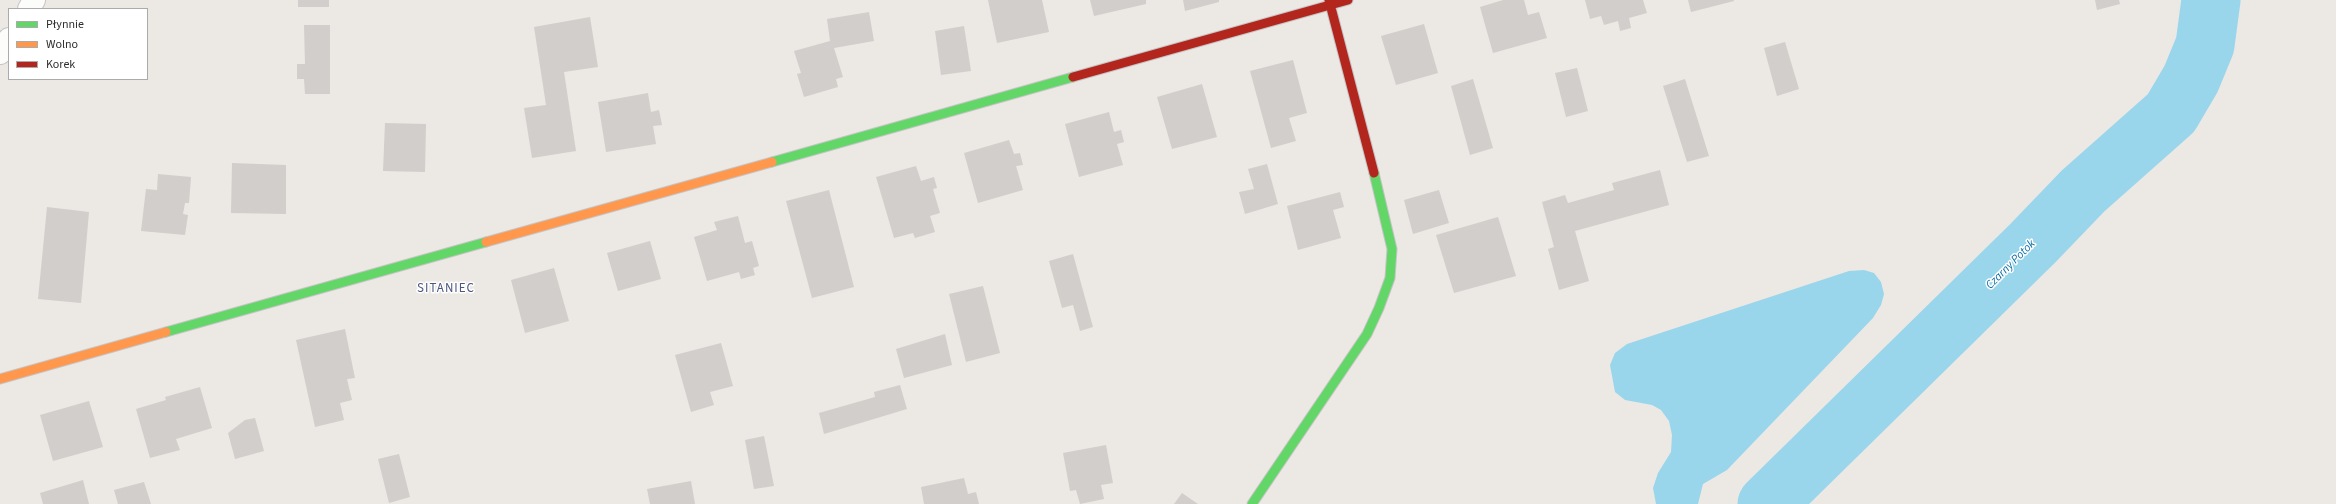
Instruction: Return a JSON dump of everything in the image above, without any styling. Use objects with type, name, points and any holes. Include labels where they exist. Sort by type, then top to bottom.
[{"type":"street","points":[[0,379],[1329,2],[1348,0]]},
{"type":"street","points":[[1252,504],[1367,334],[1379,308],[1390,278],[1392,249],[1386,220],[1329,2]]},
{"type":"street","points":[[0,53],[8,41]]},
{"type":"water","points":[[1864,270],[1874,273],[1881,282],[1884,294],[1881,305],[1873,318],[1727,470],[1703,484],[1698,504],[1656,504],[1653,488],[1658,473],[1671,452],[1672,435],[1669,421],[1661,410],[1652,405],[1625,400],[1615,392],[1610,365],[1615,353],[1627,344],[1849,271]]},
{"type":"building","points":[[298,0],[329,0],[329,7],[298,7]]},
{"type":"building","points":[[988,0],[1042,0],[1049,32],[997,43]]},
{"type":"building","points":[[1090,0],[1146,0],[1146,4],[1094,16]]},
{"type":"building","points":[[1183,0],[1219,0],[1219,2],[1185,11]]},
{"type":"building","points":[[1503,0],[1524,0],[1528,15],[1539,12],[1547,38],[1493,53],[1480,7]]},
{"type":"building","points":[[1585,0],[1643,0],[1647,13],[1629,18],[1631,28],[1620,31],[1618,21],[1604,25],[1601,16],[1590,19]]},
{"type":"building","points":[[1688,0],[1734,0],[1734,1],[1691,12]]},
{"type":"building","points":[[2095,0],[2119,0],[2120,4],[2097,10]]},
{"type":"building","points":[[869,12],[874,41],[834,48],[843,77],[836,79],[838,87],[804,97],[797,74],[801,73],[794,51],[830,41],[827,19]]},
{"type":"building","points":[[590,17],[598,67],[564,72],[576,151],[532,158],[524,108],[546,105],[534,27]]},
{"type":"building","points":[[1424,24],[1438,73],[1396,85],[1381,36]]},
{"type":"building","points":[[304,25],[330,25],[330,94],[305,94],[304,79],[297,79],[297,64],[305,64]]},
{"type":"building","points":[[964,26],[971,71],[941,75],[935,31]]},
{"type":"building","points":[[1785,42],[1799,89],[1777,96],[1764,48]]},
{"type":"building","points":[[1293,60],[1307,113],[1289,118],[1296,141],[1271,148],[1250,71]]},
{"type":"building","points":[[1577,68],[1588,111],[1566,117],[1555,73]]},
{"type":"building","points":[[1473,79],[1493,148],[1470,155],[1451,86]]},
{"type":"building","points":[[1685,79],[1709,156],[1687,162],[1663,86]]},
{"type":"building","points":[[1202,84],[1217,137],[1172,149],[1157,97]]},
{"type":"building","points":[[648,93],[651,112],[659,110],[662,125],[653,126],[656,144],[606,152],[598,102]]},
{"type":"building","points":[[1109,112],[1114,132],[1121,130],[1124,142],[1117,144],[1123,165],[1079,177],[1065,124]]},
{"type":"building","points":[[385,123],[426,124],[425,172],[383,171]]},
{"type":"building","points":[[1009,140],[1014,154],[1020,153],[1023,165],[1016,166],[1023,190],[978,203],[964,153]]},
{"type":"building","points":[[232,163],[286,165],[286,214],[231,213]]},
{"type":"building","points":[[1267,164],[1278,204],[1245,214],[1239,192],[1254,189],[1248,169]]},
{"type":"building","points":[[916,166],[921,181],[934,177],[937,188],[933,189],[940,213],[930,216],[935,232],[915,238],[913,233],[894,238],[876,177]]},
{"type":"building","points":[[1660,170],[1669,205],[1575,231],[1589,281],[1559,290],[1548,249],[1554,247],[1542,202],[1565,195],[1568,203],[1614,190],[1612,183]]},
{"type":"building","points":[[158,174],[191,177],[189,203],[185,203],[183,214],[188,215],[185,235],[141,231],[146,189],[157,190]]},
{"type":"building","points":[[829,190],[854,287],[812,298],[786,201]]},
{"type":"building","points":[[1439,190],[1449,223],[1413,234],[1404,200]]},
{"type":"building","points":[[1340,192],[1344,207],[1333,210],[1341,238],[1298,250],[1287,206]]},
{"type":"building","points":[[47,207],[89,212],[81,303],[38,299]]},
{"type":"building","points":[[738,216],[745,243],[752,241],[759,266],[753,268],[755,275],[741,279],[739,272],[707,281],[694,237],[717,230],[714,222]]},
{"type":"building","points":[[1498,217],[1516,276],[1454,293],[1436,235]]},
{"type":"building","points":[[650,241],[661,279],[618,291],[607,253]]},
{"type":"building","points":[[1073,254],[1093,327],[1080,331],[1073,305],[1062,308],[1049,261]]},
{"type":"building","points":[[554,268],[569,321],[525,333],[511,280]]},
{"type":"building","points":[[983,286],[1000,353],[966,362],[949,294]]},
{"type":"building","points":[[345,329],[355,378],[347,379],[352,400],[340,403],[344,420],[315,427],[296,340]]},
{"type":"building","points":[[945,334],[952,365],[904,378],[896,349]]},
{"type":"building","points":[[721,343],[733,386],[710,392],[714,405],[691,412],[675,355]]},
{"type":"building","points":[[900,385],[907,409],[824,434],[819,413],[875,397],[874,392]]},
{"type":"building","points":[[200,387],[212,428],[176,439],[180,450],[150,458],[136,409],[166,400],[165,397]]},
{"type":"building","points":[[89,401],[103,447],[53,461],[40,415]]},
{"type":"building","points":[[255,418],[264,451],[235,459],[228,433],[245,420]]},
{"type":"building","points":[[764,436],[774,486],[754,489],[745,440]]},
{"type":"building","points":[[1106,445],[1113,483],[1101,485],[1104,499],[1080,504],[1076,490],[1070,491],[1063,453]]},
{"type":"building","points":[[399,454],[410,497],[389,503],[378,459]]},
{"type":"building","points":[[964,478],[968,494],[976,492],[979,504],[924,504],[921,487]]},
{"type":"building","points":[[83,480],[89,504],[43,504],[40,493]]},
{"type":"building","points":[[691,481],[695,504],[650,504],[647,489]]},
{"type":"building","points":[[144,482],[151,504],[118,504],[114,490]]},
{"type":"building","points":[[1182,493],[1198,504],[1174,504]]},
{"type":"waterway","name":"Czarny Potok","points":[[1767,504],[2033,243],[2083,191],[2171,113],[2191,79],[2205,45],[2211,0]]},
{"type":"traffic: fast","points":[[772,162],[1073,77]]},
{"type":"traffic: fast","points":[[1252,504],[1367,334],[1379,308],[1390,278],[1392,249],[1374,173]]},
{"type":"traffic: fast","points":[[166,332],[486,242]]},
{"type":"traffic: slow","points":[[486,242],[772,162]]},
{"type":"traffic: slow","points":[[0,379],[166,332]]},
{"type":"traffic: jam","points":[[1329,0],[1374,173]]},
{"type":"traffic: jam","points":[[1073,77],[1348,0]]},
{"type":"district","name":"SITANIEC","points":[[446,289]]}]
